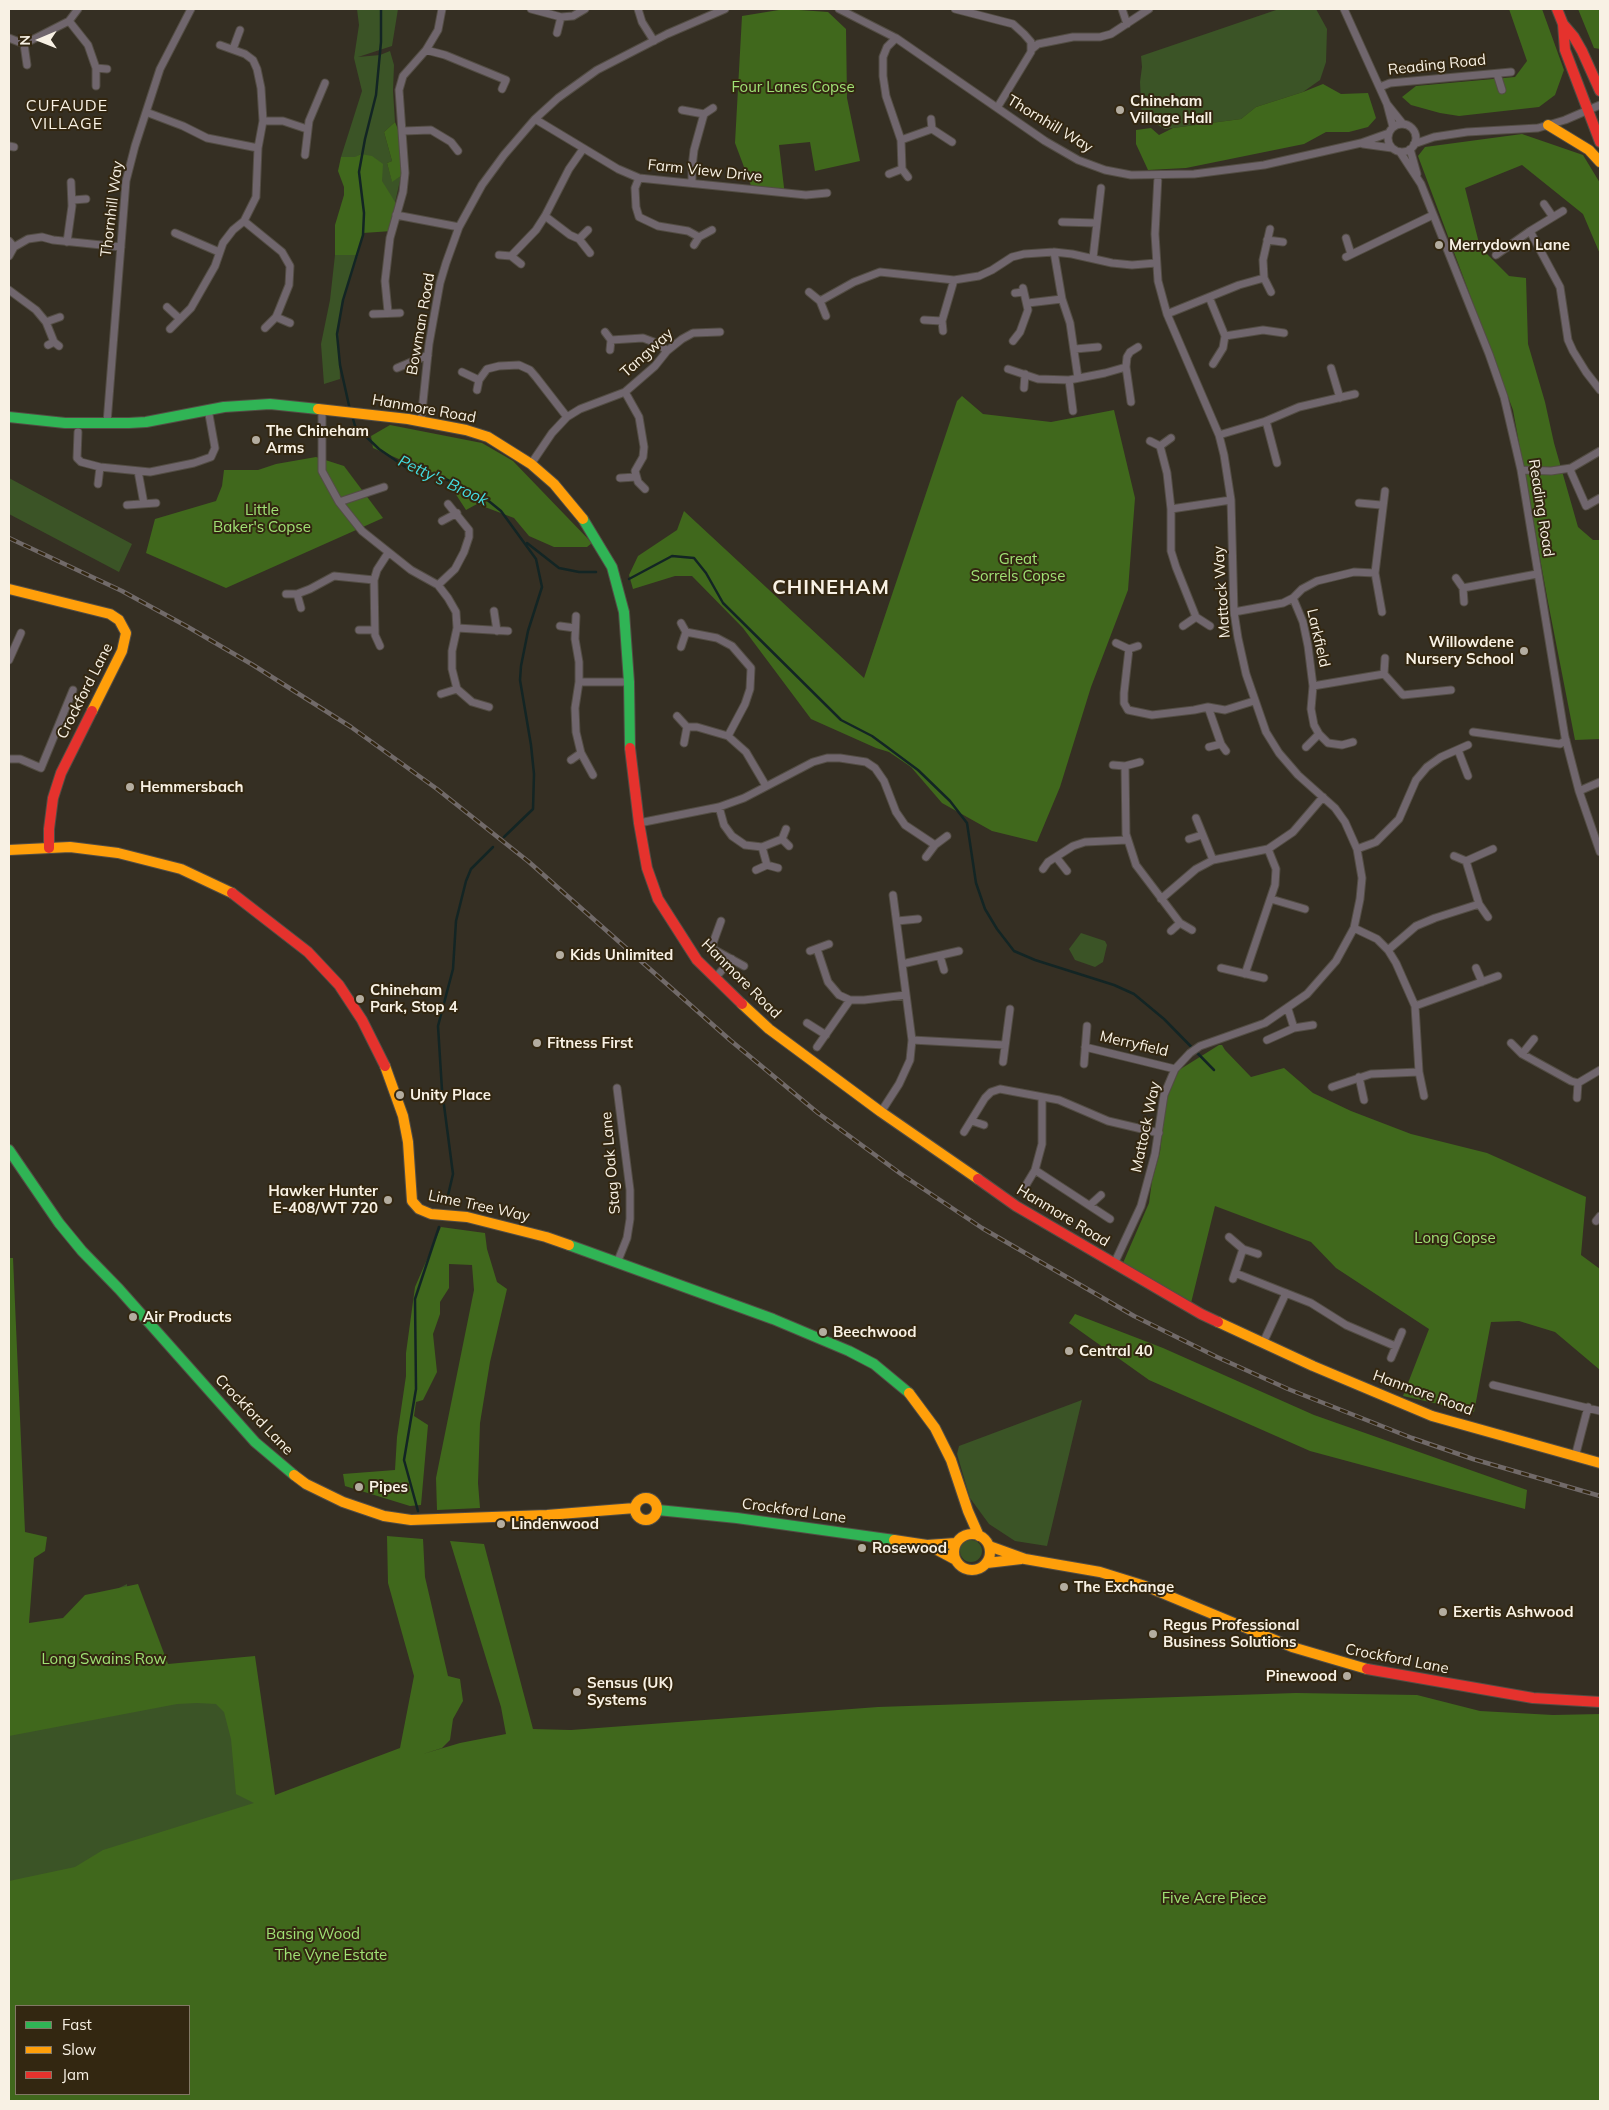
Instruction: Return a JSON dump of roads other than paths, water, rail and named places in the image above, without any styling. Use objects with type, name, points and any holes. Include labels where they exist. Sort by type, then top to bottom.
[{"type":"main road","points":[[1557,9],[1563,24],[1565,50],[1600,142]]},
{"type":"main road","points":[[1563,24],[1574,37],[1582,51],[1600,91]]},
{"type":"main road","points":[[1548,125],[1589,150],[1600,162]]},
{"type":"main road","name":"Hanmore Road","points":[[9,417],[65,422],[146,422],[208,409],[270,404],[372,414],[421,421],[478,433],[531,464],[554,484],[581,516],[612,566],[624,612],[629,682],[630,746],[639,823],[648,868],[658,899],[682,940],[697,960],[769,1029],[881,1112],[1016,1206],[1201,1314],[1313,1366],[1432,1416],[1600,1463]]},
{"type":"main road","name":"Crockford Lane","points":[[9,589],[110,614],[119,620],[126,633],[122,651],[61,773],[53,798],[49,829],[49,848]]},
{"type":"main road","points":[[9,850],[49,848]]},
{"type":"main road","name":"Lime Tree Way","points":[[49,848],[103,850],[181,868],[224,888],[284,931],[308,952],[339,985],[362,1020],[386,1068],[403,1116],[408,1142],[412,1201],[419,1208],[431,1214],[467,1218],[546,1237],[772,1319],[849,1351],[884,1371],[913,1396],[935,1428],[951,1460],[968,1511],[979,1536]]},
{"type":"main road","name":"Crockford Lane","points":[[9,1150],[82,1251],[119,1289],[255,1442],[306,1484],[325,1494],[384,1516],[411,1520],[635,1508]]},
{"type":"main road","name":"Crockford Lane","points":[[648,1498],[654,1501],[658,1510],[657,1514],[650,1520],[645,1521],[639,1518],[635,1508],[638,1502],[648,1498]]},
{"type":"main road","name":"Crockford Lane","points":[[658,1510],[737,1518],[926,1545],[960,1540]]},
{"type":"main road","name":"Lime Tree Way","points":[[960,1540],[968,1511]]},
{"type":"main road","points":[[974,1534],[986,1540],[989,1546],[990,1557],[987,1563],[979,1569],[968,1570],[961,1567],[954,1554],[960,1540],[974,1534]]},
{"type":"main road","name":"Crockford Lane","points":[[926,1545],[956,1560]]},
{"type":"main road","name":"Crockford Lane","points":[[989,1546],[1025,1559],[1100,1572],[1144,1586],[1292,1647],[1359,1668],[1533,1698],[1600,1702]]},
{"type":"main road","name":"Crockford Lane","points":[[987,1563],[1025,1559]]},
{"type":"street","points":[[9,38],[24,44],[69,21],[78,9]]},
{"type":"street","name":"Thornhill Way","points":[[107,423],[126,181],[135,146],[160,69],[191,9]]},
{"type":"street","points":[[388,312],[385,281],[390,238],[403,192],[405,173],[399,90],[403,76],[426,50],[438,30],[442,9]]},
{"type":"street","points":[[531,9],[561,17],[573,16],[584,9]]},
{"type":"street","points":[[638,9],[642,22],[654,41]]},
{"type":"street","name":"Bowman Road","points":[[421,421],[428,355],[440,283],[459,227],[482,185],[504,155],[535,119],[558,98],[596,70],[725,9]]},
{"type":"street","name":"Thornhill Way","points":[[839,9],[896,38],[1034,134],[1083,162],[1118,173],[1181,176],[1264,165],[1361,143],[1391,130]]},
{"type":"street","points":[[956,9],[974,11],[1013,24],[1031,42],[1032,49]]},
{"type":"street","points":[[1122,9],[1127,24]]},
{"type":"street","points":[[997,108],[1032,49],[1038,44],[1072,37],[1100,37],[1111,34],[1149,9]]},
{"type":"street","name":"Reading Road","points":[[1344,9],[1387,104],[1391,130]]},
{"type":"street","points":[[557,33],[561,17]]},
{"type":"street","points":[[69,21],[85,39],[96,68],[96,86]]},
{"type":"street","points":[[233,49],[240,30]]},
{"type":"street","points":[[896,38],[887,47],[884,57],[883,76],[886,96],[901,140],[902,169],[908,177]]},
{"type":"street","points":[[24,44],[27,65]]},
{"type":"street","points":[[170,329],[191,308],[215,266],[223,243],[233,230],[244,221],[256,197],[258,148],[263,121],[261,88],[257,69],[253,60],[245,54],[220,45]]},
{"type":"street","points":[[426,50],[445,55],[506,80],[502,88]]},
{"type":"street","points":[[96,68],[107,69]]},
{"type":"street","name":"Reading Road","points":[[1380,87],[1390,83],[1511,72]]},
{"type":"street","name":"Reading Road","points":[[1497,74],[1502,90]]},
{"type":"street","points":[[305,156],[308,140],[307,129],[324,86],[314,85]]},
{"type":"street","name":"Reading Road","points":[[1387,104],[1407,125]]},
{"type":"street","points":[[1434,137],[1407,125],[1391,130],[1389,143],[1392,148],[1400,152],[1434,137],[1468,132],[1528,130],[1548,125],[1600,105]]},
{"type":"street","points":[[692,183],[694,150],[704,114],[712,108]]},
{"type":"street","points":[[682,110],[704,114]]},
{"type":"street","points":[[146,112],[183,126],[207,138],[258,148]]},
{"type":"street","name":"Farm View Drive","points":[[535,119],[618,169],[639,178],[806,195],[827,193]]},
{"type":"street","points":[[931,119],[932,129]]},
{"type":"street","points":[[263,121],[283,121],[307,129]]},
{"type":"street","points":[[1407,125],[1416,135],[1412,146]]},
{"type":"street","points":[[901,140],[932,129]]},
{"type":"street","points":[[932,129],[952,142]]},
{"type":"street","points":[[403,131],[431,130],[451,142],[458,151]]},
{"type":"street","name":"Thornhill Way","points":[[1361,143],[1392,148]]},
{"type":"street","name":"Reading Road","points":[[1412,146],[1418,179]]},
{"type":"street","points":[[511,256],[536,230],[545,216],[568,168],[583,149]]},
{"type":"street","name":"Reading Road","points":[[1400,152],[1418,179],[1501,387],[1521,470],[1566,740],[1579,792],[1600,852]]},
{"type":"street","points":[[889,174],[902,169]]},
{"type":"street","name":"Mattock Way","points":[[1114,1264],[1141,1206],[1159,1133],[1164,1095],[1175,1069],[1190,1053],[1200,1046],[1266,1023],[1307,994],[1336,961],[1354,928],[1362,878],[1357,849],[1345,822],[1279,753],[1266,732],[1254,700],[1241,653],[1234,612],[1231,500],[1224,455],[1219,435],[1167,314],[1158,281],[1155,222],[1158,176]]},
{"type":"street","points":[[639,178],[635,188],[636,208],[640,217],[658,226],[688,230],[699,237]]},
{"type":"street","points":[[67,242],[73,200],[71,182]]},
{"type":"street","points":[[1093,258],[1101,188]]},
{"type":"street","points":[[73,200],[86,199]]},
{"type":"street","points":[[1544,204],[1553,217]]},
{"type":"street","points":[[1496,255],[1563,211]]},
{"type":"street","points":[[396,215],[459,227]]},
{"type":"street","points":[[1346,238],[1349,255],[1433,215]]},
{"type":"street","points":[[545,216],[570,235],[579,239],[590,253]]},
{"type":"street","points":[[244,221],[282,252],[290,266],[289,285],[276,318],[265,328]]},
{"type":"street","points":[[1062,222],[1097,223]]},
{"type":"street","points":[[1270,229],[1263,260],[1264,278],[1271,292]]},
{"type":"street","points":[[579,239],[588,230]]},
{"type":"street","points":[[694,245],[699,237],[712,230]]},
{"type":"street","points":[[1530,231],[1560,288],[1567,334],[1573,351],[1600,390]]},
{"type":"street","points":[[174,233],[219,252]]},
{"type":"street","points":[[9,256],[11,244],[42,237],[67,242],[121,247]]},
{"type":"street","points":[[1267,240],[1283,242]]},
{"type":"street","points":[[820,301],[854,282],[880,272],[954,280],[979,276],[1012,257],[1024,254],[1054,252],[1132,266],[1156,263]]},
{"type":"street","points":[[1054,252],[1062,299],[1070,323],[1075,349],[1078,378]]},
{"type":"street","points":[[499,255],[511,256],[521,264]]},
{"type":"street","points":[[1167,314],[1264,278]]},
{"type":"street","points":[[942,331],[942,322],[954,280]]},
{"type":"street","points":[[9,290],[36,310],[46,322],[54,344]]},
{"type":"street","points":[[1013,341],[1027,318],[1028,304],[1021,291]]},
{"type":"street","points":[[809,292],[820,301],[826,316]]},
{"type":"street","points":[[1209,297],[1225,336],[1222,348],[1213,364]]},
{"type":"street","points":[[1028,304],[1062,299]]},
{"type":"street","points":[[167,307],[180,319]]},
{"type":"street","points":[[373,314],[400,313]]},
{"type":"street","points":[[46,322],[60,317]]},
{"type":"street","points":[[276,318],[290,323]]},
{"type":"street","points":[[924,320],[942,322]]},
{"type":"street","points":[[1225,336],[1263,330],[1284,333]]},
{"type":"street","points":[[605,332],[611,340],[610,350]]},
{"type":"street","name":"Tangway","points":[[531,464],[552,433],[567,417],[580,409],[625,392],[655,366],[667,351],[682,338],[693,333],[720,332]]},
{"type":"street","points":[[611,340],[643,338],[659,344],[667,351]]},
{"type":"street","points":[[1075,349],[1098,347]]},
{"type":"street","points":[[1131,402],[1126,367],[1127,357],[1130,352],[1138,347]]},
{"type":"street","points":[[396,368],[428,355]]},
{"type":"street","points":[[477,390],[479,380],[488,369],[513,365],[524,367],[536,377],[567,417]]},
{"type":"street","points":[[1008,369],[1038,379],[1068,380],[1126,367]]},
{"type":"street","points":[[1332,368],[1340,398]]},
{"type":"street","points":[[462,372],[479,380]]},
{"type":"street","points":[[1024,388],[1025,374]]},
{"type":"street","points":[[1068,380],[1073,412]]},
{"type":"street","points":[[625,392],[639,417],[644,447],[643,457],[636,471],[636,477],[644,489]]},
{"type":"street","points":[[1219,435],[1266,421],[1299,407],[1355,394]]},
{"type":"street","points":[[78,432],[77,458],[85,464],[150,472],[194,463],[211,457],[215,448],[208,409]]},
{"type":"street","points":[[322,409],[322,471],[339,502],[362,531],[388,554],[438,585],[456,612],[457,628],[452,651],[452,669],[457,689],[472,702],[489,707]]},
{"type":"street","points":[[1266,421],[1277,463]]},
{"type":"street","points":[[1160,446],[1171,438]]},
{"type":"street","points":[[1150,441],[1160,446]]},
{"type":"street","points":[[1160,446],[1166,473],[1170,509],[1171,551],[1196,617],[1210,626]]},
{"type":"street","points":[[1521,470],[1551,471],[1571,468],[1600,451]]},
{"type":"street","points":[[98,484],[100,466]]},
{"type":"street","points":[[1571,468],[1586,506],[1600,498]]},
{"type":"street","points":[[138,471],[144,504]]},
{"type":"street","points":[[620,478],[636,477]]},
{"type":"street","points":[[339,502],[384,487]]},
{"type":"street","points":[[1382,612],[1375,573],[1385,490]]},
{"type":"street","points":[[1170,509],[1231,500]]},
{"type":"street","points":[[127,505],[156,503]]},
{"type":"street","points":[[1359,503],[1382,505]]},
{"type":"street","points":[[438,585],[455,570],[469,537],[469,530],[448,504]]},
{"type":"street","points":[[442,521],[457,513]]},
{"type":"street","points":[[380,646],[374,630],[374,580],[377,570],[388,554]]},
{"type":"street","points":[[1234,612],[1271,606],[1293,598],[1302,588],[1318,581],[1354,572],[1375,573]]},
{"type":"street","points":[[1463,588],[1537,574]]},
{"type":"street","points":[[286,594],[297,594],[310,590],[334,576],[374,580]]},
{"type":"street","points":[[1456,578],[1463,588],[1464,602]]},
{"type":"street","points":[[297,594],[301,608]]},
{"type":"street","name":"Larkfield","points":[[1293,598],[1303,622],[1308,646],[1313,686],[1311,710],[1314,725],[1319,734],[1328,743],[1342,745],[1353,742]]},
{"type":"street","points":[[494,612],[497,631]]},
{"type":"street","points":[[576,616],[579,682],[575,708],[576,732],[581,753],[593,776]]},
{"type":"street","points":[[1183,626],[1196,617]]},
{"type":"street","points":[[681,623],[686,632],[681,647]]},
{"type":"street","points":[[560,626],[576,628]]},
{"type":"street","points":[[457,628],[508,631]]},
{"type":"street","points":[[359,630],[374,630]]},
{"type":"street","points":[[686,632],[717,638],[732,646],[751,668],[750,689],[745,704],[728,736]]},
{"type":"street","points":[[9,660],[21,633]]},
{"type":"street","points":[[1116,643],[1129,648],[1138,646]]},
{"type":"street","points":[[1129,648],[1124,693],[1124,703],[1128,710],[1152,715],[1208,707],[1225,710],[1254,700]]},
{"type":"street","points":[[1385,658],[1384,674],[1403,695],[1451,690]]},
{"type":"street","name":"Larkfield","points":[[1313,686],[1384,674]]},
{"type":"street","points":[[579,682],[629,682]]},
{"type":"street","points":[[441,694],[457,689]]},
{"type":"street","points":[[9,759],[20,759],[41,768],[73,690]]},
{"type":"street","points":[[1208,707],[1221,744],[1226,751]]},
{"type":"street","points":[[677,716],[687,727],[697,727],[728,736],[746,752],[766,786]]},
{"type":"street","points":[[684,743],[687,727]]},
{"type":"street","points":[[1473,732],[1560,744],[1566,740]]},
{"type":"street","points":[[1306,747],[1319,734]]},
{"type":"street","points":[[1209,747],[1221,744]]},
{"type":"street","points":[[1357,849],[1376,842],[1400,819],[1416,780],[1427,767],[1441,757],[1468,745]]},
{"type":"street","points":[[1458,750],[1468,776]]},
{"type":"street","points":[[571,760],[581,753]]},
{"type":"street","points":[[639,823],[719,808],[744,798],[813,762],[827,758],[866,762],[875,768],[884,781],[896,812],[905,825],[935,845]]},
{"type":"street","points":[[1113,765],[1126,766],[1140,762]]},
{"type":"street","points":[[1126,766],[1127,840],[1136,865],[1180,923],[1192,930]]},
{"type":"street","points":[[1579,792],[1600,782]]},
{"type":"street","points":[[1160,898],[1196,869],[1213,860],[1268,849],[1293,832],[1323,797]]},
{"type":"street","points":[[719,808],[724,825],[732,836],[744,844],[762,848],[782,839],[786,829]]},
{"type":"street","points":[[1196,818],[1213,860]]},
{"type":"street","points":[[1190,839],[1202,835]]},
{"type":"street","points":[[926,857],[935,845],[947,836]]},
{"type":"street","points":[[782,839],[789,846]]},
{"type":"street","points":[[1043,869],[1048,862],[1073,846],[1085,842],[1127,840]]},
{"type":"street","points":[[762,848],[767,865]]},
{"type":"street","points":[[1245,974],[1271,899],[1276,869],[1268,849]]},
{"type":"street","points":[[1454,856],[1466,861],[1493,849]]},
{"type":"street","points":[[1056,857],[1067,871]]},
{"type":"street","points":[[1466,861],[1479,904],[1488,916]]},
{"type":"street","points":[[756,870],[767,865],[778,868]]},
{"type":"street","points":[[881,1112],[899,1084],[910,1060],[912,1040],[893,895]]},
{"type":"street","points":[[1271,899],[1305,909]]},
{"type":"street","points":[[1388,950],[1416,926],[1479,904]]},
{"type":"street","points":[[896,921],[918,919]]},
{"type":"street","points":[[721,921],[713,943],[713,949],[744,966]]},
{"type":"street","points":[[1171,931],[1180,923]]},
{"type":"street","points":[[1354,928],[1377,939],[1388,950],[1396,962],[1416,1006],[1419,1072],[1424,1096]]},
{"type":"street","points":[[829,944],[814,950],[829,985],[839,994],[850,1000],[880,999],[906,995]]},
{"type":"street","points":[[902,964],[960,952]]},
{"type":"street","points":[[940,956],[944,970]]},
{"type":"street","points":[[715,978],[732,959]]},
{"type":"street","points":[[1221,968],[1264,978]]},
{"type":"street","points":[[1476,968],[1482,982]]},
{"type":"street","points":[[1416,1006],[1498,976]]},
{"type":"street","points":[[817,1048],[850,1000]]},
{"type":"street","points":[[1003,1062],[1010,1009]]},
{"type":"street","points":[[1288,1009],[1294,1028]]},
{"type":"street","points":[[807,1023],[826,1035]]},
{"type":"street","points":[[1267,1040],[1294,1028],[1313,1025]]},
{"type":"street","name":"Merryfield","points":[[1084,1064],[1087,1026]]},
{"type":"street","points":[[912,1040],[1005,1045]]},
{"type":"street","points":[[1522,1054],[1534,1040]]},
{"type":"street","points":[[1511,1043],[1522,1054],[1571,1081],[1578,1083],[1600,1070]]},
{"type":"street","name":"Merryfield","points":[[1085,1047],[1175,1069]]},
{"type":"street","points":[[1332,1087],[1371,1074],[1419,1072]]},
{"type":"street","points":[[1359,1077],[1364,1100]]},
{"type":"street","points":[[1577,1098],[1578,1083]]},
{"type":"street","name":"Stag Oak Lane","points":[[617,1088],[630,1190],[630,1219],[626,1238],[617,1263]]},
{"type":"street","points":[[964,1132],[985,1098],[992,1092],[1000,1089],[1059,1100],[1073,1104],[1108,1121],[1159,1133]]},
{"type":"street","points":[[1026,1186],[1035,1170],[1042,1144],[1042,1097]]},
{"type":"street","points":[[972,1121],[984,1125]]},
{"type":"street","points":[[1035,1170],[1110,1219]]},
{"type":"street","points":[[1090,1205],[1100,1195]]},
{"type":"street","points":[[1229,1237],[1243,1249],[1258,1254]]},
{"type":"street","points":[[1243,1249],[1234,1276],[1311,1303],[1346,1325],[1395,1346]]},
{"type":"street","points":[[1263,1343],[1286,1293]]},
{"type":"street","points":[[1391,1358],[1402,1332]]},
{"type":"street","points":[[1493,1385],[1600,1411]]},
{"type":"street","points":[[1575,1457],[1588,1407]]},
{"type":"waterway","name":"Petty's Brook","points":[[350,410],[340,365],[337,334],[343,300],[363,235],[364,213],[359,172],[376,95],[381,42],[381,9]]},
{"type":"waterway","name":"Petty's Brook","points":[[352,415],[355,426],[379,449],[407,468],[437,475],[485,498],[501,511],[536,559],[542,587],[528,631],[520,680],[534,774],[533,809],[504,837]]},
{"type":"waterway","points":[[527,543],[559,568],[579,572],[596,572]]},
{"type":"waterway","points":[[629,579],[672,556],[694,558],[706,573],[723,603],[841,720],[872,736],[918,770],[950,801],[967,823],[976,883],[985,909],[1014,951],[1035,960],[1114,985],[1134,994],[1164,1019],[1214,1070]]},
{"type":"waterway","points":[[446,1204],[453,1174],[442,1090],[438,1026],[453,969],[456,921],[466,881],[471,869],[493,847]]},
{"type":"waterway","points":[[418,1511],[404,1460],[416,1389],[415,1299],[439,1227]]},
{"type":"railway","points":[[9,538],[122,591],[188,627],[253,665],[351,727],[437,789],[529,862],[730,1040],[818,1113],[901,1174],[982,1228],[1134,1316],[1288,1389],[1412,1438],[1473,1459],[1600,1496]]},
{"type":"place","name":"Chineham Village Hall","points":[[1120,110]]},
{"type":"place","name":"Merrydown Lane","points":[[1439,245]]},
{"type":"place","name":"The Chineham Arms","points":[[256,440]]},
{"type":"place","name":"Willowdene Nursery School","points":[[1524,651]]},
{"type":"place","name":"Hemmersbach","points":[[130,787]]},
{"type":"place","name":"Kids Unlimited","points":[[560,955]]},
{"type":"place","name":"Chineham Park, Stop 4","points":[[360,999]]},
{"type":"place","name":"Fitness First","points":[[537,1043]]},
{"type":"place","name":"Unity Place","points":[[400,1095]]},
{"type":"place","name":"Hawker Hunter E-408/WT 720","points":[[388,1200]]},
{"type":"place","name":"Air Products","points":[[133,1317]]},
{"type":"place","name":"Beechwood","points":[[823,1332]]},
{"type":"place","name":"Central 40","points":[[1069,1351]]},
{"type":"place","name":"Pipes","points":[[359,1487]]},
{"type":"place","name":"Lindenwood","points":[[501,1524]]},
{"type":"place","name":"Rosewood","points":[[862,1548]]},
{"type":"place","name":"The Exchange","points":[[1064,1587]]},
{"type":"place","name":"Exertis Ashwood","points":[[1443,1612]]},
{"type":"place","name":"Regus Professional Business Solutions","points":[[1153,1634]]},
{"type":"place","name":"Pinewood","points":[[1347,1676]]},
{"type":"place","name":"Sensus (UK) Systems","points":[[577,1692]]},
{"type":"district","name":"CUFAUDE VILLAGE","points":[[67,115]]},
{"type":"district","name":"CHINEHAM","points":[[831,588]]},
{"type":"park label","name":"Four Lanes Copse","points":[[793,87]]},
{"type":"park label","name":"Little Baker's Copse","points":[[262,518]]},
{"type":"park label","name":"Great Sorrels Copse","points":[[1018,568]]},
{"type":"park label","name":"Long Copse","points":[[1455,1238]]},
{"type":"park label","name":"Long Swains Row","points":[[104,1659]]},
{"type":"park label","name":"Five Acre Piece","points":[[1214,1898]]},
{"type":"park label","name":"Basing Wood","points":[[313,1934]]},
{"type":"park label","name":"The Vyne Estate","points":[[331,1955]]}]
